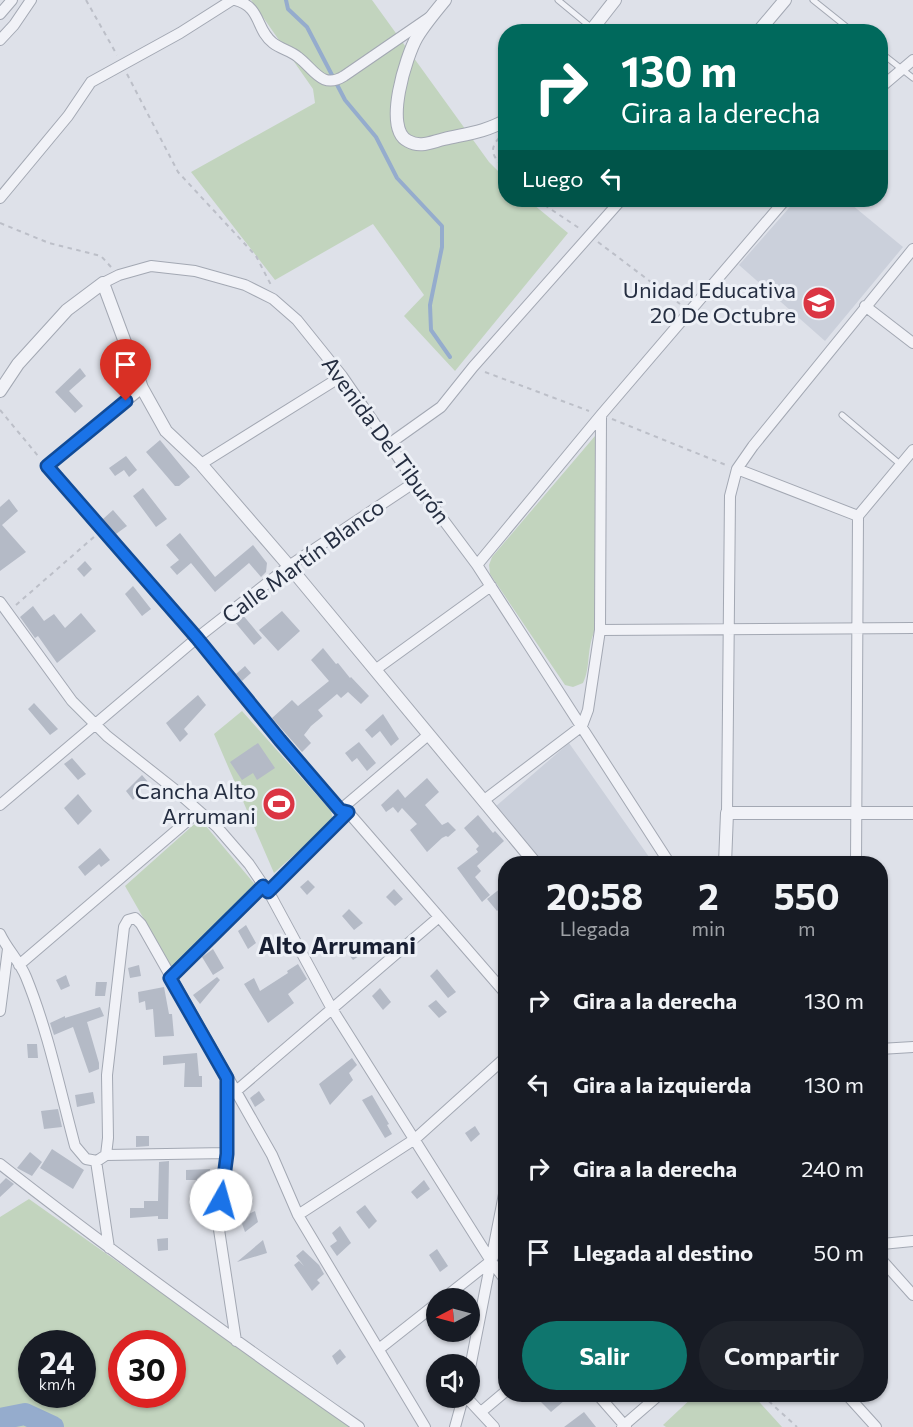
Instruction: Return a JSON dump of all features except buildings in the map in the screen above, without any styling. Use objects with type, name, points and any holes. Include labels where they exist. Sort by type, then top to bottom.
[{"type":"street","points":[[0,14],[12,0]]},
{"type":"street","points":[[0,40],[14,25],[31,0]]},
{"type":"street","points":[[0,198],[68,116],[91,82],[180,33],[233,0],[245,3],[254,10],[262,29],[273,43],[297,56],[317,76],[329,81],[338,80],[432,15]]},
{"type":"street","points":[[445,0],[417,38],[402,81],[397,128],[401,137],[409,142],[428,144],[478,132],[498,123]]},
{"type":"street","points":[[597,24],[615,0]]},
{"type":"street","points":[[765,24],[786,0]]},
{"type":"street","points":[[888,81],[913,60]]},
{"type":"street","points":[[389,444],[441,407],[615,207]]},
{"type":"street","points":[[477,565],[601,415],[779,207]]},
{"type":"street","points":[[725,856],[730,496],[737,470],[753,446],[913,249]]},
{"type":"street","name":"Avenida Del Tiburón","points":[[0,391],[18,364],[67,310],[103,283],[119,275],[151,266],[195,271],[245,285],[273,299],[297,320],[342,376],[415,482],[477,565],[665,856]]},
{"type":"street","points":[[103,283],[142,388],[166,431],[201,464],[289,566],[529,856]]},
{"type":"street","points":[[865,306],[913,343]]},
{"type":"street","points":[[201,464],[342,376]]},
{"type":"street","points":[[142,388],[47,466],[197,638],[280,740],[498,985]]},
{"type":"street","points":[[483,801],[582,726],[588,710],[600,630],[601,415]]},
{"type":"street","points":[[856,856],[858,516],[913,450]]},
{"type":"street","points":[[737,470],[858,516]]},
{"type":"street","name":"Calle Martín Blanco","points":[[0,805],[197,638],[289,566],[415,482]]},
{"type":"street","points":[[375,670],[491,586]]},
{"type":"street","points":[[0,602],[4,615],[72,702],[139,763],[174,789],[217,827],[249,864],[332,1009],[498,1271]]},
{"type":"street","points":[[600,630],[913,628]]},
{"type":"street","points":[[170,978],[344,811],[428,736]]},
{"type":"street","points":[[19,965],[199,811]]},
{"type":"street","points":[[727,813],[913,813]]},
{"type":"street","points":[[235,1092],[439,917]]},
{"type":"street","points":[[109,1248],[101,1158],[108,1138],[107,1075],[122,938],[128,920],[135,918],[141,924],[272,1155],[298,1215],[425,1427]]},
{"type":"street","points":[[0,933],[25,974],[42,1024],[75,1146],[86,1159],[227,1154]]},
{"type":"street","points":[[0,1011],[8,949]]},
{"type":"street","points":[[888,1049],[913,1047]]},
{"type":"street","points":[[298,1215],[416,1139],[498,1064]]},
{"type":"street","points":[[227,1078],[227,1154],[218,1223],[236,1341]]},
{"type":"street","points":[[0,1164],[109,1248],[359,1427]]},
{"type":"street","points":[[473,1354],[498,1222]]},
{"type":"street","points":[[888,1241],[913,1240]]},
{"type":"street","points":[[457,1288],[490,1261],[498,1247]]},
{"type":"street","points":[[888,1267],[913,1295]]},
{"type":"street","points":[[379,1349],[426,1312]]},
{"type":"street","points":[[481,1412],[498,1398]]},
{"type":"street","points":[[604,1402],[624,1426],[651,1402]]},
{"type":"street","points":[[854,1402],[876,1427]]},
{"type":"street","points":[[454,1427],[461,1408]]},
{"type":"street","points":[[476,1408],[494,1427]]},
{"type":"lane","points":[[558,0],[586,24]]},
{"type":"lane","points":[[813,0],[843,24]]},
{"type":"lane","points":[[888,58],[913,78]]},
{"type":"lane","points":[[842,415],[901,465]]},
{"type":"path","points":[[86,0],[178,172],[256,256],[272,287],[273,299]]},
{"type":"path","points":[[498,138],[492,151],[494,159],[498,163]]},
{"type":"path","points":[[547,207],[589,235],[689,311]]},
{"type":"path","points":[[0,223],[49,243],[101,256],[119,275]]},
{"type":"path","points":[[473,368],[601,415],[737,470]]},
{"type":"path","points":[[0,410],[47,466]]},
{"type":"path","points":[[4,615],[102,530]]},
{"type":"path","points":[[770,1402],[798,1427]]},
{"type":"shaded area","name":"Unidad Educativa 20 De Octubre","points":[[790,207],[854,207],[903,247],[825,341],[739,265]]},
{"type":"shaded area","points":[[569,743],[648,856],[537,856],[495,807]]},
{"type":"green space","points":[[251,0],[372,0],[489,162],[498,171],[498,207],[536,207],[568,233],[455,371],[404,316],[424,295],[373,224],[275,280],[191,172],[315,103],[313,89]]},
{"type":"green space","points":[[595,436],[595,630],[583,683],[573,687],[565,685],[490,574],[489,565],[492,557]]},
{"type":"green space","points":[[242,711],[331,811],[333,820],[274,873],[214,734]]},
{"type":"green space","points":[[200,819],[257,887],[172,968],[125,886]]},
{"type":"green space","points":[[29,1199],[351,1427],[0,1427],[0,1217]]},
{"type":"green space","points":[[688,1402],[759,1402],[782,1427],[666,1427],[663,1425]]},
{"type":"waterway","points":[[286,0],[288,9],[307,27],[345,100],[376,137],[397,178],[442,226],[442,247],[430,305],[431,330],[450,357]]},
{"type":"waterway","points":[[0,1419],[25,1414],[53,1427]]},
{"type":"place","name":"Unidad Educativa 20 De Octubre","points":[[819,303]]},
{"type":"place","name":"Cancha Alto Arrumani","points":[[279,804]]},
{"type":"district","name":"Alto Arrumani","points":[[337,946]]},
{"type":"route","points":[[126,401],[47,466],[197,638],[340,810],[348,812],[268,892],[263,886],[170,978],[227,1078],[227,1154],[221,1200]]}]
